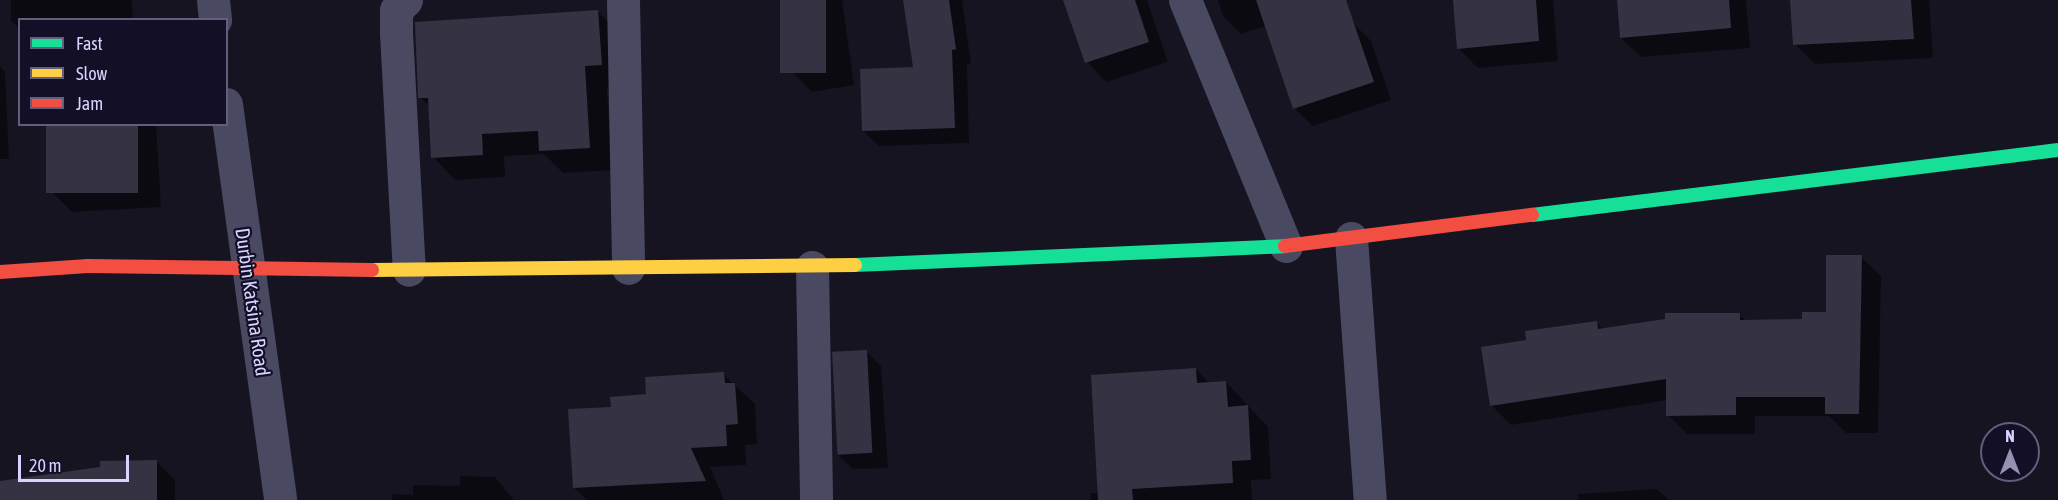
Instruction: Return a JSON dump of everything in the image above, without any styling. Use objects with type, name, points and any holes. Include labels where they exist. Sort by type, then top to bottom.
[{"type":"street","points":[[213,0],[215,18]]},
{"type":"street","points":[[406,0],[396,10],[396,33],[409,270]]},
{"type":"street","points":[[623,0],[628,268]]},
{"type":"street","points":[[1185,0],[1286,246]]},
{"type":"street","name":"Durbin Katsina Road","points":[[228,119],[280,500]]},
{"type":"street","points":[[0,272],[88,266],[249,271],[812,267],[1286,246],[2058,150]]},
{"type":"street","points":[[1351,238],[1370,500]]},
{"type":"street","points":[[812,267],[816,500]]},
{"type":"building","points":[[780,0],[826,0],[826,73],[780,73]]},
{"type":"building","points":[[903,0],[949,0],[956,49],[952,50],[955,128],[862,131],[860,69],[913,67]]},
{"type":"building","points":[[1063,0],[1135,0],[1149,42],[1085,63]]},
{"type":"building","points":[[1256,0],[1346,0],[1374,82],[1293,109]]},
{"type":"building","points":[[1453,0],[1536,0],[1539,41],[1457,49]]},
{"type":"building","points":[[1617,0],[1729,0],[1731,28],[1620,38]]},
{"type":"building","points":[[1790,0],[1911,0],[1914,39],[1793,45]]},
{"type":"building","points":[[598,10],[602,65],[585,66],[590,148],[539,151],[538,131],[482,134],[483,155],[431,158],[428,98],[418,98],[415,22]]},
{"type":"building","points":[[46,126],[138,126],[138,193],[46,193]]},
{"type":"building","points":[[1826,255],[1862,255],[1859,414],[1825,414],[1825,397],[1736,397],[1736,415],[1666,416],[1666,379],[1490,406],[1481,347],[1526,340],[1525,331],[1597,321],[1598,329],[1665,319],[1665,313],[1740,313],[1740,320],[1802,319],[1802,312],[1826,312]]},
{"type":"building","points":[[867,350],[872,453],[837,455],[832,352]]},
{"type":"building","points":[[1196,368],[1197,383],[1226,381],[1228,407],[1248,405],[1251,460],[1232,461],[1233,483],[1132,489],[1133,500],[1098,500],[1091,375]]},
{"type":"building","points":[[724,372],[725,383],[735,383],[738,424],[726,425],[727,446],[691,448],[706,481],[573,488],[568,409],[611,407],[610,397],[646,394],[645,377]]},
{"type":"building","points":[[157,460],[157,500],[0,500],[0,481],[100,467],[100,461]]},
{"type":"traffic: fast","points":[[1532,215],[2058,150]]},
{"type":"traffic: fast","points":[[855,265],[1285,246]]},
{"type":"traffic: slow","points":[[372,270],[855,265]]},
{"type":"traffic: jam","points":[[1285,246],[1532,215]]},
{"type":"traffic: jam","points":[[0,272],[88,266],[372,270]]}]
